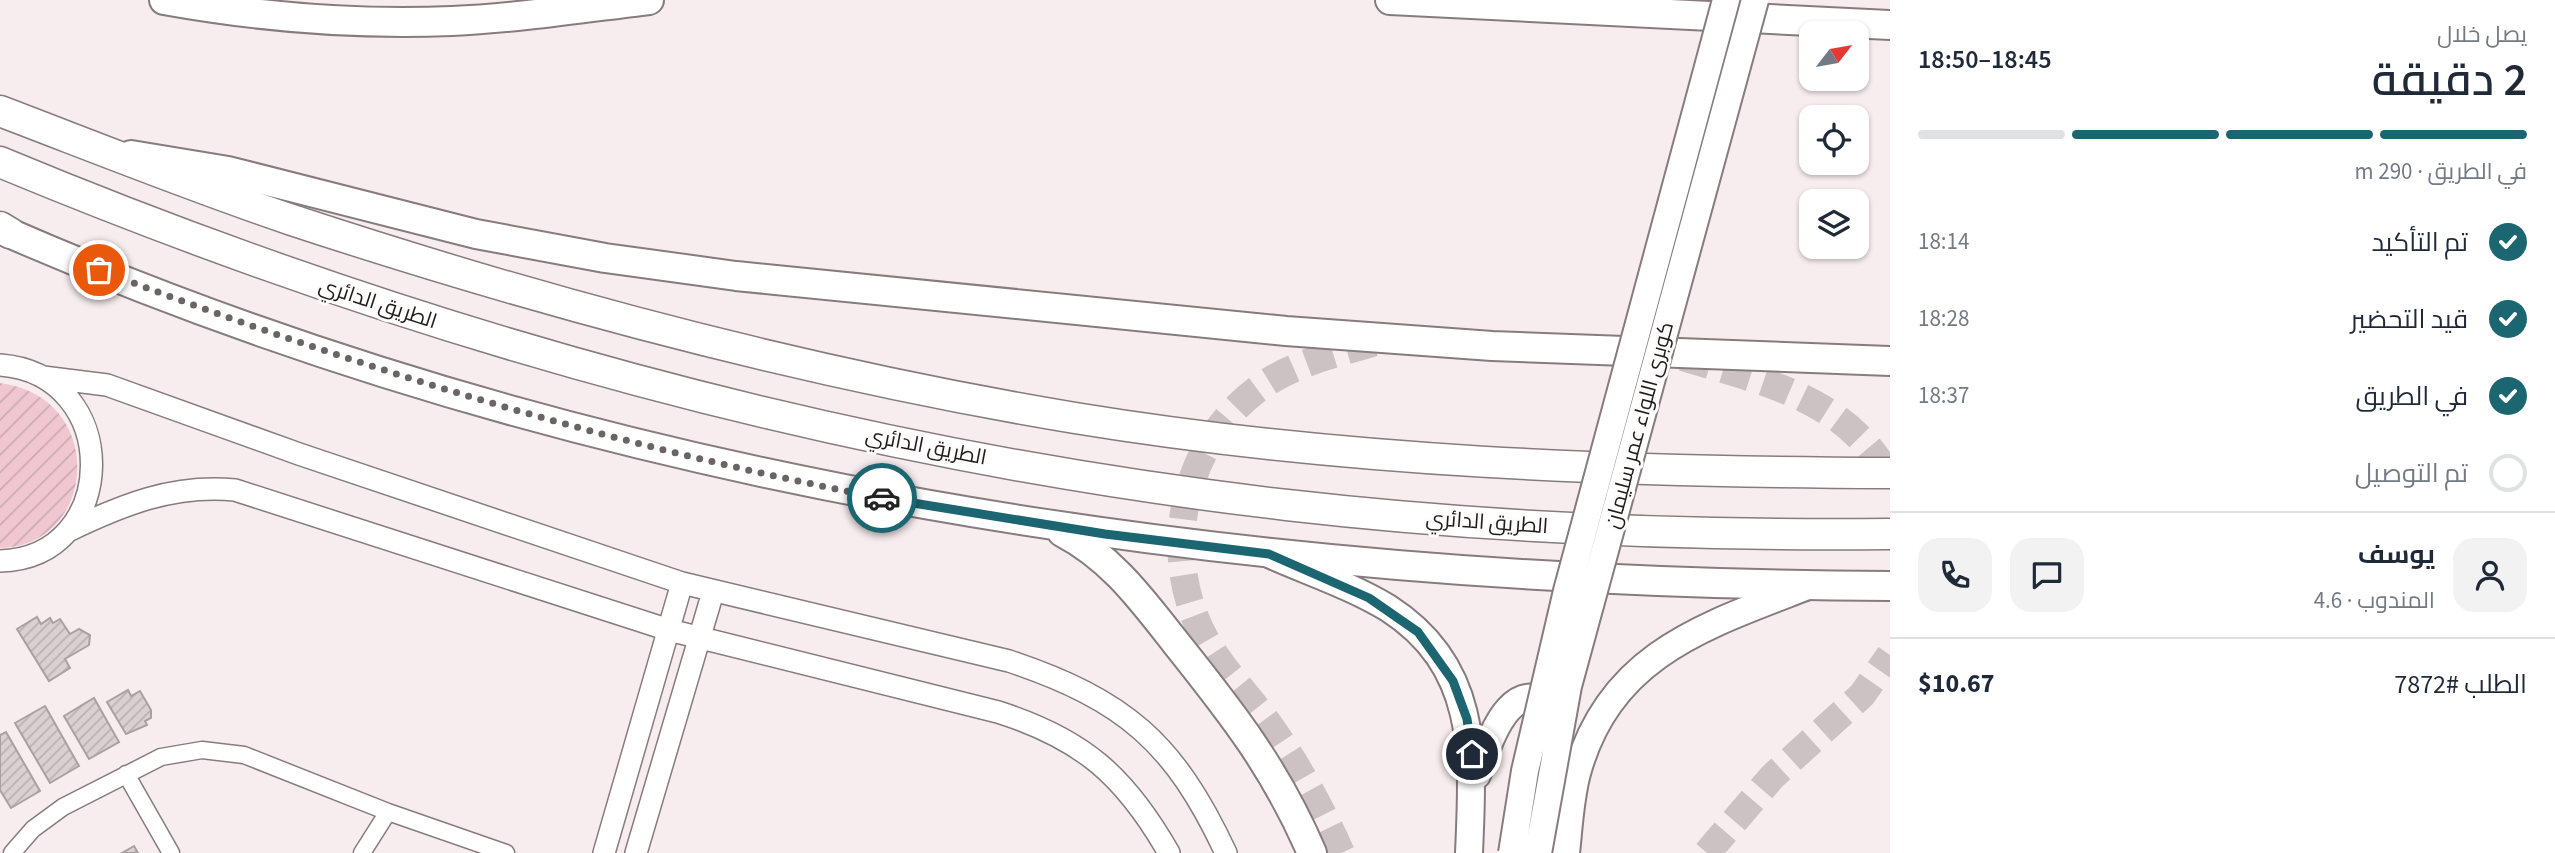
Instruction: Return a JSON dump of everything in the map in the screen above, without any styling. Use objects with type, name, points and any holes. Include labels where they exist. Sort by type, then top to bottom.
[{"type":"highway","points":[[164,0],[295,18],[400,22],[504,17],[649,0]]},
{"type":"highway","points":[[1390,0],[1890,25]]},
{"type":"highway","points":[[0,111],[289,219],[545,297],[750,351],[1003,405],[1203,436],[1380,454],[1580,467],[1890,473]]},
{"type":"highway","points":[[106,151],[228,171],[411,219],[540,247],[749,278],[1286,331],[1608,352],[1890,361]]},
{"type":"highway","name":"الطريق الدائري","points":[[0,162],[225,251],[464,331],[708,398],[954,452],[1203,494],[1373,513],[1634,531],[1890,534]]},
{"type":"highway","points":[[3,230],[275,335],[544,419],[817,485],[1050,526],[1269,554],[1515,575],[1808,586],[1890,586]]},
{"type":"highway","points":[[1050,526],[1089,549],[1139,594],[1248,734],[1286,795],[1312,853]]},
{"type":"main road","name":"كوبرى اللواء عمر سليمان","points":[[1512,853],[1525,771],[1567,591],[1726,0]]},
{"type":"main road","name":"كوبرى اللواء عمر سليمان","points":[[1538,853],[1568,686],[1755,0]]},
{"type":"main road","points":[[1269,554],[1387,608],[1432,648],[1453,681],[1467,719],[1472,790],[1469,853]]},
{"type":"main road","points":[[1576,776],[1590,737],[1605,711],[1623,686],[1652,658],[1704,627],[1808,586]]},
{"type":"main road","points":[[1472,790],[1497,721],[1509,707],[1525,700],[1543,701],[1565,714],[1573,730],[1576,776],[1566,853]]},
{"type":"street","points":[[4,364],[43,377],[75,379],[115,387],[299,454],[681,583],[1009,661],[1087,692],[1113,706],[1168,756],[1191,786],[1226,853]]},
{"type":"street","points":[[43,377],[67,396],[83,420],[93,448],[93,478],[84,506],[68,531]]},
{"type":"street","points":[[0,577],[68,531],[107,512],[160,494],[209,488],[235,490],[669,630],[1033,723],[1085,750],[1110,770],[1150,818],[1169,853]]},
{"type":"street","points":[[0,561],[13,561],[41,551]]},
{"type":"street","points":[[604,853],[681,583]]},
{"type":"street","points":[[636,853],[713,592]]},
{"type":"street","points":[[12,853],[48,817],[161,757],[182,752],[223,751],[244,755],[388,812],[506,853]]},
{"type":"street","points":[[126,774],[171,853]]},
{"type":"street","points":[[362,853],[388,812]]},
{"type":"shaded area","points":[[0,383],[35,394],[59,414],[73,441],[77,470],[72,499],[57,523],[33,541],[0,548]]},
{"type":"building","points":[[37,617],[41,624],[50,618],[53,623],[60,619],[70,634],[79,629],[90,635],[89,645],[65,659],[70,668],[49,681],[17,629]]},
{"type":"building","points":[[128,690],[131,696],[140,691],[151,710],[151,718],[145,721],[147,725],[126,734],[107,702]]},
{"type":"building","points":[[94,698],[119,742],[89,759],[64,716]]},
{"type":"building","points":[[45,706],[79,766],[50,783],[15,723]]},
{"type":"building","points":[[6,732],[40,791],[11,808],[0,790],[0,735]]},
{"type":"building","points":[[134,846],[138,853],[122,853]]},
{"type":"tunnel","points":[[1341,853],[1289,754],[1216,657],[1202,633],[1189,599],[1182,564],[1182,528],[1188,493],[1200,460],[1218,429],[1242,402],[1271,380],[1298,366],[1386,339]]},
{"type":"tunnel","points":[[1683,357],[1773,385],[1827,411],[1851,429],[1872,452],[1890,479]]},
{"type":"tunnel","points":[[1707,853],[1772,777],[1862,695],[1890,655]]},
{"type":"way so far","points":[[99,270],[275,335],[453,393],[634,443],[882,498]]},
{"type":"route","points":[[882,498],[1105,534],[1269,554],[1369,598],[1418,632],[1444,664],[1453,681],[1467,719],[1472,754]]}]
